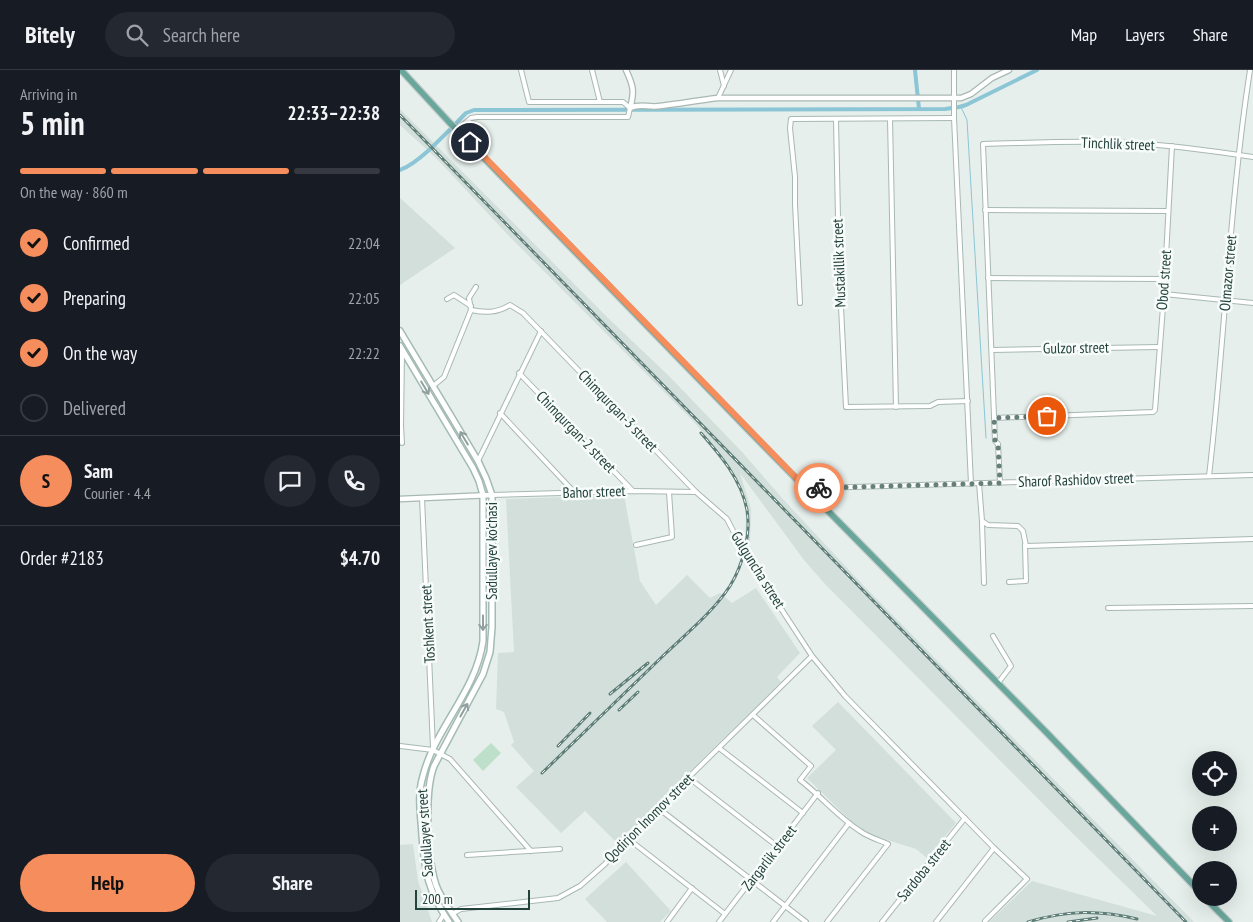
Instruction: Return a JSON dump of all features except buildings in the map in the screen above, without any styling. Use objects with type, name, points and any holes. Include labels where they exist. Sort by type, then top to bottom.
[{"type":"main road","points":[[401,70],[449,122],[1192,884]]},
{"type":"main road","name":"Sadullayev ko'chasi","points":[[400,331],[478,461],[492,495],[492,627],[490,652],[477,687],[440,753],[428,786],[430,851],[436,884],[458,922]]},
{"type":"main road","name":"Sadullayev street","points":[[401,349],[473,468],[483,496],[483,634],[481,655],[471,681],[434,750],[423,775],[420,789],[423,853],[427,877],[432,893],[444,914]]},
{"type":"main road","points":[[1213,906],[1229,922]]},
{"type":"main road","points":[[444,914],[449,922]]},
{"type":"street","points":[[521,70],[530,102],[623,102],[630,108]]},
{"type":"street","points":[[592,70],[600,102]]},
{"type":"street","points":[[457,130],[471,118],[477,117],[628,117],[633,90],[626,70]]},
{"type":"street","points":[[720,70],[724,86]]},
{"type":"street","points":[[718,98],[731,70]]},
{"type":"street","points":[[954,70],[954,118],[971,484]]},
{"type":"street","points":[[630,108],[638,104],[658,107],[718,98],[961,98],[971,94],[992,78],[1009,70]]},
{"type":"street","name":"Olmazor street","points":[[1209,476],[1225,300],[1250,70]]},
{"type":"street","points":[[800,303],[795,204],[796,177],[790,128],[791,119],[954,118]]},
{"type":"street","name":"Mustakillik street","points":[[836,119],[842,349],[846,407],[896,407]]},
{"type":"street","points":[[890,119],[896,407],[930,406],[938,402],[968,401]]},
{"type":"street","name":"Tinchlik street","points":[[985,210],[982,144],[1131,143],[1172,146],[1253,157]]},
{"type":"street","name":"Obod street","points":[[994,418],[1153,412],[1156,405],[1164,294],[1172,146]]},
{"type":"street","points":[[1000,483],[998,444],[995,440],[985,210],[1168,211]]},
{"type":"street","points":[[988,278],[1164,279]]},
{"type":"street","points":[[433,386],[444,377],[471,308],[469,298],[476,287]]},
{"type":"street","points":[[1164,294],[1253,303]]},
{"type":"street","points":[[447,299],[454,295],[471,308]]},
{"type":"street","name":"Chimqurgan-3 street","points":[[471,308],[487,313],[504,309],[510,305],[523,313],[696,492]]},
{"type":"street","points":[[478,461],[541,331]]},
{"type":"street","name":"Gulzor street","points":[[992,350],[1159,346]]},
{"type":"street","points":[[401,349],[402,443]]},
{"type":"street","name":"Chimqurgan-2 street","points":[[519,373],[633,491]]},
{"type":"street","points":[[500,413],[575,493]]},
{"type":"street","name":"Sharof Rashidov street","points":[[809,491],[820,488],[1253,475]]},
{"type":"street","points":[[979,484],[984,583]]},
{"type":"street","name":"Bahor street","points":[[492,495],[633,491],[696,492]]},
{"type":"street","points":[[636,545],[672,537],[669,492]]},
{"type":"street","name":"Gulguncha street","points":[[696,492],[727,519],[744,552],[812,656],[845,696],[994,848],[1027,879],[985,921]]},
{"type":"street","points":[[400,498],[492,495]]},
{"type":"street","name":"Toshkent street","points":[[422,498],[434,750]]},
{"type":"street","points":[[982,522],[988,525],[1018,526],[1023,531],[1026,580],[1009,582]]},
{"type":"street","points":[[1025,545],[1253,539]]},
{"type":"street","points":[[1108,608],[1253,606]]},
{"type":"street","points":[[993,636],[1011,666],[998,683]]},
{"type":"street","name":"Qodirjon Inomov street","points":[[452,914],[461,908],[558,898],[580,886],[605,864],[628,838],[812,656]]},
{"type":"street","points":[[752,715],[811,766],[800,780],[818,793],[848,823],[862,833],[888,844],[827,922]]},
{"type":"street","points":[[400,746],[434,750],[450,758],[531,850]]},
{"type":"street","points":[[719,748],[803,813]]},
{"type":"street","points":[[689,778],[777,846]]},
{"type":"street","name":"Zargarlik street","points":[[719,922],[818,793]]},
{"type":"street","points":[[658,808],[806,922]]},
{"type":"street","name":"Sardoba street","points":[[882,922],[965,818]]},
{"type":"street","points":[[773,922],[848,823]]},
{"type":"street","points":[[628,838],[725,914]]},
{"type":"street","points":[[936,922],[994,848]]},
{"type":"street","points":[[467,855],[560,849]]},
{"type":"street","points":[[667,922],[692,888]]},
{"type":"street","points":[[439,922],[444,914]]},
{"type":"shaded area","points":[[400,109],[607,317],[669,376],[743,453],[862,584],[1194,922],[989,922],[1032,881],[1157,916],[824,583],[804,560],[740,473],[751,509],[750,545],[745,543],[745,507],[740,490],[732,470],[709,440],[695,423],[508,235],[437,159],[400,125]]},
{"type":"shaded area","points":[[400,198],[455,248],[400,285]]},
{"type":"shaded area","points":[[624,495],[640,581],[656,605],[687,575],[710,598],[720,593],[732,603],[756,588],[800,653],[777,677],[781,682],[617,843],[585,811],[561,833],[516,787],[534,771],[511,745],[514,742],[504,712],[496,709],[498,653],[514,652],[506,499]]},
{"type":"shaded area","points":[[838,702],[956,823],[927,858],[916,849],[862,832],[807,778],[836,750],[812,726]]},
{"type":"shaded area","points":[[413,844],[418,881],[432,922],[400,922],[400,845]]},
{"type":"shaded area","points":[[626,862],[671,911],[660,922],[607,922],[585,899]]},
{"type":"green space","points":[[491,743],[501,753],[483,771],[473,760]]},
{"type":"waterway","points":[[915,70],[919,109]]},
{"type":"waterway","points":[[400,170],[417,160],[466,113],[474,110],[945,109],[966,105],[1037,70]]},
{"type":"waterway","points":[[961,107],[967,120],[986,438]]},
{"type":"railway","points":[[400,115],[1186,922]]},
{"type":"railway","points":[[542,773],[708,613],[735,578],[747,539],[747,510],[735,478],[723,459],[701,433]]},
{"type":"railway","points":[[610,694],[648,663]]},
{"type":"railway","points":[[619,710],[638,692]]},
{"type":"railway","points":[[558,746],[590,713]]},
{"type":"railway","points":[[1028,922],[1069,913],[1109,914],[1137,919]]},
{"type":"railway","points":[[1068,922],[1097,918]]},
{"type":"way so far","points":[[819,488],[1000,483],[998,444],[995,440],[994,418],[1047,416]]},
{"type":"route","points":[[470,142],[809,491],[819,488]]}]
